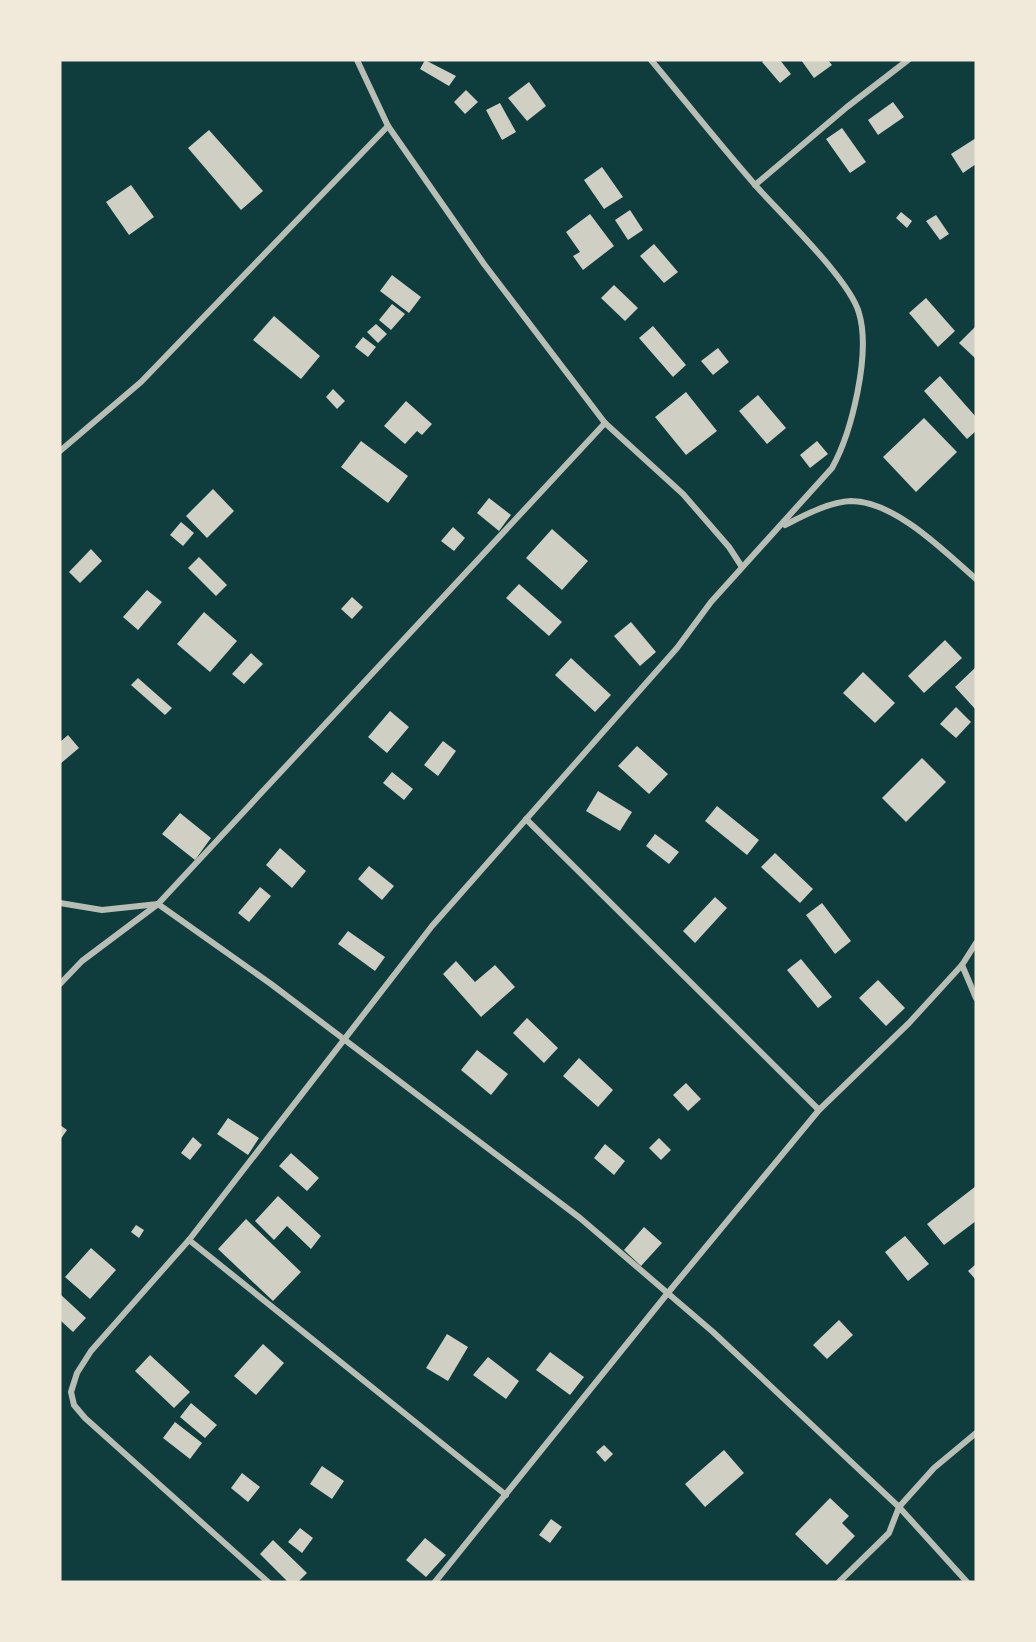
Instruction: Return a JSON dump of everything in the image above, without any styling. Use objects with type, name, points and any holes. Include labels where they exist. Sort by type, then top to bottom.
[{"type":"street","points":[[357,60],[388,126],[484,264],[605,423],[683,494],[729,547],[742,567]]},
{"type":"street","points":[[268,1582],[74,1405],[71,1392],[77,1372],[91,1352],[189,1240],[432,926],[677,648],[711,602],[832,468],[844,448],[860,374],[862,341],[859,312],[843,284],[755,185],[651,60]]},
{"type":"street","points":[[755,185],[847,107],[908,60]]},
{"type":"street","points":[[60,451],[141,382],[388,126]]},
{"type":"street","points":[[60,984],[82,961],[158,904],[605,423]]},
{"type":"street","points":[[782,526],[816,510],[851,501],[878,507],[904,520],[976,579]]},
{"type":"street","points":[[526,819],[819,1110]]},
{"type":"street","points":[[60,903],[102,910],[158,904],[345,1040],[580,1218],[713,1332],[899,1507],[967,1582]]},
{"type":"street","points":[[435,1582],[667,1293],[819,1110],[909,1023],[962,965],[976,943]]},
{"type":"street","points":[[962,965],[976,998]]},
{"type":"street","points":[[189,1240],[506,1495]]},
{"type":"street","points":[[839,1582],[889,1533],[899,1507],[934,1467],[976,1433]]},
{"type":"building","points":[[425,60],[456,76],[449,86],[420,69]]},
{"type":"building","points":[[780,60],[791,74],[780,83],[762,62]]},
{"type":"building","points":[[801,60],[828,60],[832,65],[814,78]]},
{"type":"building","points":[[529,82],[546,106],[527,121],[508,98]]},
{"type":"building","points":[[466,90],[478,102],[465,114],[454,102]]},
{"type":"building","points":[[893,102],[904,117],[878,135],[868,120]]},
{"type":"building","points":[[500,103],[516,132],[502,140],[486,110]]},
{"type":"building","points":[[842,128],[866,162],[850,173],[826,139]]},
{"type":"building","points":[[209,130],[263,191],[241,210],[188,148]]},
{"type":"building","points":[[976,138],[976,164],[963,173],[951,154]]},
{"type":"building","points":[[602,167],[623,197],[604,209],[584,180]]},
{"type":"building","points":[[131,185],[154,217],[129,235],[106,202]]},
{"type":"building","points":[[630,210],[643,230],[628,240],[615,220]]},
{"type":"building","points":[[901,212],[912,221],[907,228],[896,218]]},
{"type":"building","points":[[590,214],[614,246],[583,270],[573,256],[580,252],[566,232]]},
{"type":"building","points":[[936,215],[949,234],[940,240],[926,221]]},
{"type":"building","points":[[654,244],[678,272],[664,283],[640,256]]},
{"type":"building","points":[[392,275],[421,297],[409,313],[380,291]]},
{"type":"building","points":[[614,285],[638,308],[625,321],[601,298]]},
{"type":"building","points":[[926,298],[955,331],[938,347],[909,313]]},
{"type":"building","points":[[392,304],[405,314],[391,330],[379,320]]},
{"type":"building","points":[[274,316],[320,356],[301,379],[253,340]]},
{"type":"building","points":[[376,324],[387,334],[378,343],[367,332]]},
{"type":"building","points":[[653,326],[686,365],[673,377],[639,338]]},
{"type":"building","points":[[976,326],[976,359],[959,343]]},
{"type":"building","points":[[363,337],[376,347],[368,357],[355,347]]},
{"type":"building","points":[[718,348],[729,362],[713,375],[701,361]]},
{"type":"building","points":[[940,376],[976,417],[976,431],[967,439],[924,391]]},
{"type":"building","points":[[333,389],[345,401],[337,409],[326,397]]},
{"type":"building","points":[[686,392],[717,431],[686,455],[655,417]]},
{"type":"building","points":[[758,395],[786,428],[767,444],[739,411]]},
{"type":"building","points":[[406,401],[432,424],[422,435],[417,431],[405,444],[384,426]]},
{"type":"building","points":[[924,418],[957,452],[916,492],[883,457]]},
{"type":"building","points":[[361,441],[408,476],[388,503],[341,467]]},
{"type":"building","points":[[817,441],[828,454],[810,468],[800,455]]},
{"type":"building","points":[[213,489],[234,511],[207,538],[186,516]]},
{"type":"building","points":[[489,498],[511,515],[499,531],[477,513]]},
{"type":"building","points":[[181,522],[194,533],[183,546],[170,535]]},
{"type":"building","points":[[453,527],[465,538],[454,551],[441,541]]},
{"type":"building","points":[[552,529],[588,561],[562,590],[526,558]]},
{"type":"building","points":[[91,549],[102,561],[80,583],[69,572]]},
{"type":"building","points":[[199,557],[227,585],[216,596],[188,568]]},
{"type":"building","points":[[519,584],[562,622],[549,636],[506,598]]},
{"type":"building","points":[[147,590],[162,602],[138,630],[123,617]]},
{"type":"building","points":[[352,597],[363,607],[352,619],[341,609]]},
{"type":"building","points":[[204,612],[237,641],[210,672],[177,644]]},
{"type":"building","points":[[631,622],[656,652],[640,666],[614,636]]},
{"type":"building","points":[[945,640],[962,658],[924,693],[908,676]]},
{"type":"building","points":[[251,653],[263,664],[244,684],[232,674]]},
{"type":"building","points":[[571,658],[611,695],[595,712],[555,675]]},
{"type":"building","points":[[976,667],[976,710],[955,687]]},
{"type":"building","points":[[863,672],[895,703],[875,723],[843,693]]},
{"type":"building","points":[[138,678],[172,708],[165,715],[131,685]]},
{"type":"building","points":[[956,707],[971,722],[956,738],[940,724]]},
{"type":"building","points":[[390,711],[409,727],[387,753],[368,737]]},
{"type":"building","points":[[68,735],[79,748],[60,764],[60,742]]},
{"type":"building","points":[[443,741],[456,751],[438,776],[424,765]]},
{"type":"building","points":[[637,746],[668,774],[649,794],[618,766]]},
{"type":"building","points":[[922,758],[946,782],[906,822],[882,798]]},
{"type":"building","points":[[392,772],[413,789],[404,800],[383,783]]},
{"type":"building","points":[[598,791],[632,812],[620,831],[586,811]]},
{"type":"building","points":[[717,806],[759,840],[747,855],[705,821]]},
{"type":"building","points":[[180,813],[211,838],[195,860],[162,834]]},
{"type":"building","points":[[655,834],[679,852],[669,864],[646,846]]},
{"type":"building","points":[[280,848],[306,871],[292,888],[266,865]]},
{"type":"building","points":[[775,853],[813,889],[800,903],[761,867]]},
{"type":"building","points":[[369,866],[394,886],[382,900],[358,879]]},
{"type":"building","points":[[260,887],[271,896],[249,922],[238,913]]},
{"type":"building","points":[[715,897],[727,908],[695,943],[683,931]]},
{"type":"building","points":[[822,903],[851,941],[835,954],[806,915]]},
{"type":"building","points":[[348,931],[385,957],[375,971],[338,944]]},
{"type":"building","points":[[801,959],[832,997],[818,1008],[787,970]]},
{"type":"building","points":[[456,961],[475,982],[495,965],[515,987],[481,1017],[443,974]]},
{"type":"building","points":[[878,980],[905,1008],[886,1026],[859,998]]},
{"type":"building","points":[[527,1018],[558,1048],[544,1063],[513,1033]]},
{"type":"building","points":[[477,1050],[508,1074],[491,1095],[461,1070]]},
{"type":"building","points":[[579,1058],[613,1090],[598,1107],[563,1076]]},
{"type":"building","points":[[686,1083],[701,1099],[688,1111],[673,1095]]},
{"type":"building","points":[[228,1118],[259,1138],[248,1155],[217,1134]]},
{"type":"building","points":[[60,1125],[67,1130],[60,1140]]},
{"type":"building","points":[[193,1137],[202,1145],[190,1160],[181,1153]]},
{"type":"building","points":[[659,1138],[671,1150],[661,1160],[649,1148]]},
{"type":"building","points":[[605,1144],[625,1161],[614,1175],[594,1158]]},
{"type":"building","points":[[291,1153],[319,1178],[307,1191],[279,1166]]},
{"type":"building","points":[[976,1186],[976,1221],[944,1245],[927,1224]]},
{"type":"building","points":[[278,1196],[321,1236],[311,1249],[287,1226],[274,1240],[255,1221]]},
{"type":"building","points":[[246,1219],[301,1272],[273,1301],[218,1249]]},
{"type":"building","points":[[136,1225],[144,1230],[139,1238],[131,1232]]},
{"type":"building","points":[[644,1227],[662,1243],[641,1266],[624,1250]]},
{"type":"building","points":[[905,1236],[929,1264],[908,1281],[885,1252]]},
{"type":"building","points":[[91,1248],[116,1270],[90,1299],[65,1277]]},
{"type":"building","points":[[976,1264],[976,1280],[968,1271]]},
{"type":"building","points":[[60,1294],[86,1318],[73,1332],[60,1320]]},
{"type":"building","points":[[839,1320],[853,1335],[827,1359],[813,1345]]},
{"type":"building","points":[[447,1334],[468,1347],[448,1381],[426,1368]]},
{"type":"building","points":[[263,1344],[284,1363],[256,1395],[234,1376]]},
{"type":"building","points":[[550,1352],[584,1377],[570,1395],[536,1370]]},
{"type":"building","points":[[150,1355],[190,1392],[174,1408],[135,1371]]},
{"type":"building","points":[[488,1357],[519,1381],[506,1399],[473,1375]]},
{"type":"building","points":[[191,1403],[217,1425],[205,1438],[180,1417]]},
{"type":"building","points":[[175,1422],[202,1443],[190,1459],[163,1438]]},
{"type":"building","points":[[604,1445],[613,1454],[605,1462],[596,1452]]},
{"type":"building","points":[[724,1450],[744,1473],[705,1507],[685,1484]]},
{"type":"building","points":[[322,1466],[344,1481],[332,1499],[310,1484]]},
{"type":"building","points":[[242,1473],[260,1487],[248,1502],[231,1488]]},
{"type":"building","points":[[830,1498],[849,1516],[842,1523],[855,1536],[827,1565],[795,1534]]},
{"type":"building","points":[[551,1519],[562,1527],[550,1543],[539,1535]]},
{"type":"building","points":[[300,1528],[313,1538],[302,1553],[288,1542]]},
{"type":"building","points":[[425,1538],[446,1555],[426,1577],[406,1560]]},
{"type":"building","points":[[273,1540],[307,1573],[298,1582],[288,1582],[260,1554]]}]
